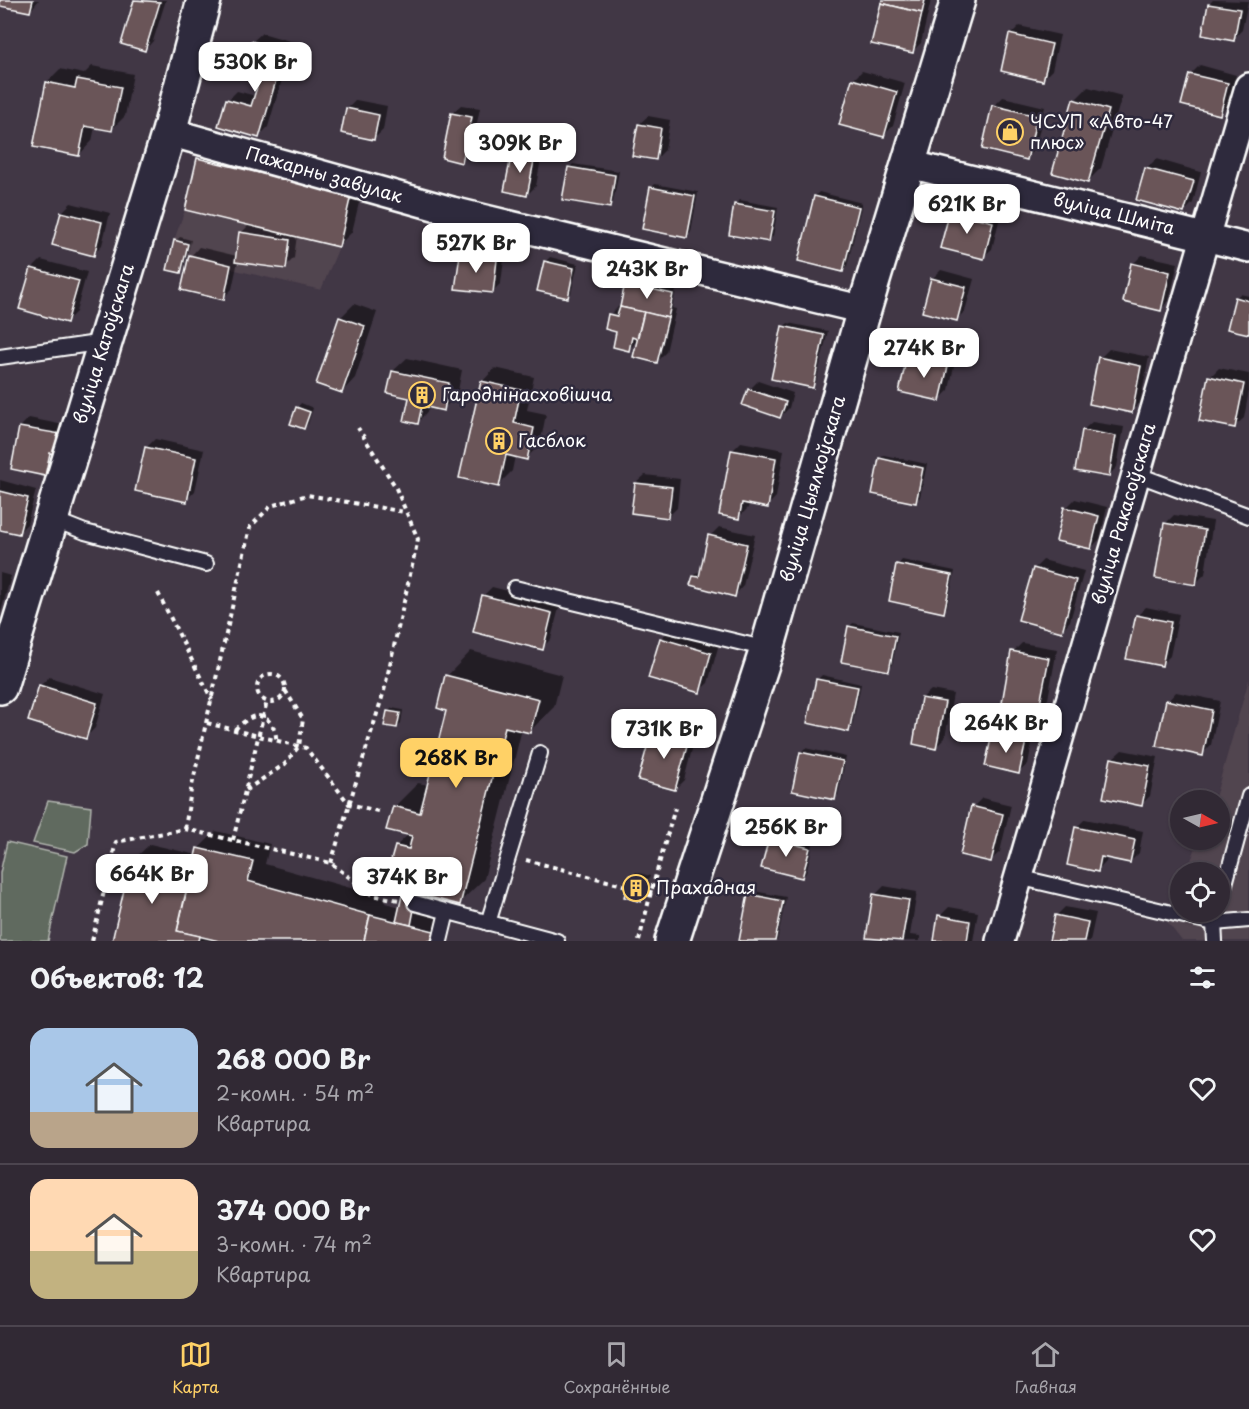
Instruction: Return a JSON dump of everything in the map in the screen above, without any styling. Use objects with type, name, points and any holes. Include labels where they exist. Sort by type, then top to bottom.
[{"type":"street","name":"вуліца Катоўскага","points":[[0,687],[169,132],[204,0]]},
{"type":"street","name":"вуліца Цыялкоўскага","points":[[672,941],[767,649],[864,310],[958,0]]},
{"type":"street","name":"вуліца Ракасоўскага","points":[[999,941],[1249,87]]},
{"type":"street","name":"Пажарны завулак","points":[[169,132],[452,211],[864,310]]},
{"type":"street","name":"вуліца Шміта","points":[[909,164],[1249,248]]},
{"type":"lane","points":[[0,357],[104,342]]},
{"type":"lane","points":[[1136,474],[1249,516]]},
{"type":"lane","points":[[51,519],[86,532],[206,564]]},
{"type":"lane","points":[[515,588],[767,649]]},
{"type":"lane","points":[[488,923],[540,753]]},
{"type":"lane","points":[[1230,865],[1249,796]]},
{"type":"lane","points":[[1018,877],[1170,909]]},
{"type":"lane","points":[[415,903],[557,941]]},
{"type":"lane","points":[[440,941],[447,912]]},
{"type":"lane","points":[[1230,919],[1249,920]]},
{"type":"lane","points":[[1215,922],[1215,941]]},
{"type":"path","points":[[331,863],[384,691],[417,539],[395,486],[358,428]]},
{"type":"path","points":[[185,829],[191,790],[250,527],[271,506],[307,495],[405,512]]},
{"type":"path","points":[[158,593],[212,701]]},
{"type":"path","points":[[244,790],[285,764],[299,746],[303,719],[285,690],[283,682],[277,675],[268,674],[258,682],[258,691],[262,699],[267,701],[276,701],[285,690]]},
{"type":"path","points":[[233,840],[267,701]]},
{"type":"path","points":[[235,729],[254,716],[262,717],[277,732],[276,740]]},
{"type":"path","points":[[207,723],[306,748],[349,804],[378,811]]},
{"type":"path","points":[[639,941],[675,808]]},
{"type":"path","points":[[92,941],[116,842],[185,829],[331,863],[372,895],[415,903]]},
{"type":"path","points":[[509,855],[685,901]]},
{"type":"shaded area","points":[[197,158],[351,195],[339,247],[321,290],[231,269],[231,265],[185,255],[188,244],[174,240],[185,210]]},
{"type":"shaded area","points":[[1249,679],[1249,941],[1182,941],[1168,923],[1170,917],[1170,922],[1230,922],[1230,862],[1190,862],[1195,850],[1230,850],[1230,790],[1217,790]]},
{"type":"green space","points":[[48,801],[91,807],[88,844],[75,852],[33,843]]},
{"type":"green space","points":[[7,842],[67,856],[48,941],[0,941],[0,873]]},
{"type":"building","points":[[0,0],[33,0],[30,12],[0,6]]},
{"type":"building","points":[[134,0],[160,2],[145,51],[121,44]]},
{"type":"building","points":[[882,0],[925,0],[922,13],[881,3]]},
{"type":"building","points":[[881,3],[922,13],[913,53],[871,44]]},
{"type":"building","points":[[1208,4],[1240,9],[1234,41],[1202,35]]},
{"type":"building","points":[[1009,34],[1052,44],[1043,81],[1001,71]]},
{"type":"building","points":[[251,41],[285,50],[259,138],[218,126],[226,99],[251,106],[263,68],[245,63]]},
{"type":"building","points":[[1189,74],[1228,83],[1220,115],[1181,105]]},
{"type":"building","points":[[77,79],[121,87],[112,131],[85,126],[79,156],[33,147],[46,82],[75,88]]},
{"type":"building","points":[[852,79],[897,92],[884,137],[839,125]]},
{"type":"building","points":[[1073,99],[1109,110],[1088,183],[1052,173]]},
{"type":"building","name":"ЧСУП «Авто-47 плюс»","points":[[992,105],[1037,116],[1027,160],[982,149]]},
{"type":"building","points":[[346,108],[379,115],[374,140],[341,133]]},
{"type":"building","points":[[451,113],[472,117],[462,163],[442,158]]},
{"type":"building","points":[[638,124],[661,128],[656,160],[632,156]]},
{"type":"building","points":[[512,152],[535,156],[527,196],[504,191]]},
{"type":"building","points":[[197,158],[351,195],[339,247],[185,210]]},
{"type":"building","points":[[568,167],[615,175],[610,208],[562,200]]},
{"type":"building","points":[[1145,168],[1194,181],[1184,213],[1136,200]]},
{"type":"building","points":[[650,187],[695,196],[687,238],[642,229]]},
{"type":"building","points":[[814,196],[859,207],[843,272],[798,261]]},
{"type":"building","points":[[734,204],[775,211],[769,242],[729,235]]},
{"type":"building","points":[[950,211],[993,222],[984,259],[940,248]]},
{"type":"building","points":[[61,212],[102,222],[94,256],[52,245]]},
{"type":"building","points":[[239,232],[290,240],[286,269],[235,262]]},
{"type":"building","points":[[174,240],[188,244],[181,273],[167,270]]},
{"type":"building","points":[[189,255],[231,265],[224,300],[181,290]]},
{"type":"building","points":[[460,255],[497,260],[493,293],[455,289]]},
{"type":"building","points":[[544,261],[574,268],[568,298],[537,291]]},
{"type":"building","points":[[1131,263],[1170,272],[1161,311],[1123,302]]},
{"type":"building","points":[[31,268],[79,281],[67,323],[19,309]]},
{"type":"building","points":[[931,278],[966,287],[957,321],[922,312]]},
{"type":"building","points":[[625,283],[673,294],[668,318],[620,307]]},
{"type":"building","points":[[1235,297],[1249,301],[1249,334],[1227,329]]},
{"type":"building","points":[[620,307],[644,312],[637,339],[632,337],[629,351],[613,347],[616,332],[605,329],[608,314],[617,316]]},
{"type":"building","points":[[644,312],[668,318],[657,363],[633,357]]},
{"type":"building","points":[[339,317],[365,326],[342,393],[316,384]]},
{"type":"building","points":[[782,326],[824,335],[813,388],[771,379]]},
{"type":"building","points":[[907,357],[948,366],[940,401],[899,392]]},
{"type":"building","points":[[1098,357],[1141,366],[1132,413],[1089,404]]},
{"type":"building","name":"Гароднінасховішча","points":[[392,371],[449,383],[444,411],[422,406],[418,424],[404,421],[409,398],[387,393]]},
{"type":"building","points":[[1208,376],[1244,384],[1235,428],[1199,421]]},
{"type":"building","name":"Гасблок","points":[[481,381],[521,390],[514,423],[534,428],[527,460],[506,455],[499,487],[459,478]]},
{"type":"building","points":[[748,389],[786,402],[780,418],[742,405]]},
{"type":"building","points":[[296,407],[310,412],[304,429],[290,424]]},
{"type":"building","points":[[19,427],[61,434],[58,455],[50,453],[45,476],[11,469]]},
{"type":"building","points":[[1082,430],[1116,436],[1109,477],[1075,471]]},
{"type":"building","points":[[145,447],[196,458],[187,502],[135,491]]},
{"type":"building","points":[[731,450],[776,458],[768,508],[742,503],[739,519],[719,515]]},
{"type":"building","points":[[879,458],[923,468],[916,503],[872,494]]},
{"type":"building","points":[[635,483],[672,487],[668,518],[631,513]]},
{"type":"building","points":[[0,491],[28,498],[19,534],[0,530]]},
{"type":"building","points":[[1064,507],[1099,516],[1091,549],[1056,541]]},
{"type":"building","points":[[1164,523],[1205,530],[1196,585],[1155,578]]},
{"type":"building","points":[[708,535],[747,544],[735,597],[690,585],[693,576],[699,577]]},
{"type":"building","points":[[896,564],[952,575],[944,613],[889,601]]},
{"type":"building","points":[[1033,568],[1076,580],[1062,632],[1018,620]]},
{"type":"building","points":[[482,595],[552,613],[543,650],[473,632]]},
{"type":"building","points":[[1136,615],[1171,622],[1162,666],[1126,659]]},
{"type":"building","points":[[848,626],[896,636],[889,671],[841,662]]},
{"type":"building","points":[[660,638],[711,653],[700,693],[648,678]]},
{"type":"building","points":[[1011,651],[1049,658],[1039,709],[1002,703]]},
{"type":"building","points":[[445,675],[539,699],[530,733],[505,727],[460,905],[384,885],[395,846],[409,849],[412,836],[386,830],[393,806],[420,813],[446,711],[437,708]]},
{"type":"building","points":[[816,679],[858,687],[849,732],[807,723]]},
{"type":"building","points":[[39,685],[97,703],[86,739],[28,721]]},
{"type":"building","points":[[921,698],[945,702],[936,749],[913,744]]},
{"type":"building","points":[[1166,700],[1212,710],[1203,756],[1156,746]]},
{"type":"building","points":[[387,711],[400,713],[397,728],[384,726]]},
{"type":"building","points":[[652,729],[689,739],[675,790],[638,780]]},
{"type":"building","points":[[992,734],[1026,741],[1019,774],[985,766]]},
{"type":"building","points":[[800,752],[843,761],[835,800],[792,791]]},
{"type":"building","points":[[1111,758],[1150,766],[1142,806],[1103,798]]},
{"type":"building","points":[[971,806],[1003,814],[991,862],[960,855]]},
{"type":"building","points":[[1075,827],[1135,840],[1130,863],[1101,857],[1098,872],[1067,865]]},
{"type":"building","points":[[769,838],[810,848],[802,878],[761,868]]},
{"type":"building","points":[[197,848],[253,861],[248,881],[370,915],[364,941],[219,941],[177,931]]},
{"type":"building","points":[[131,860],[190,874],[177,931],[200,936],[199,941],[112,941]]},
{"type":"building","name":"Прахадная","points":[[630,875],[647,880],[641,902],[624,897]]},
{"type":"building","points":[[403,891],[417,894],[411,925],[396,922]]},
{"type":"building","points":[[748,894],[783,901],[775,941],[739,941]]},
{"type":"building","points":[[873,894],[909,900],[902,941],[866,938]]},
{"type":"building","points":[[370,915],[434,931],[431,941],[364,941]]},
{"type":"building","points":[[938,915],[970,921],[967,941],[934,941]]},
{"type":"building","points":[[1055,915],[1088,922],[1084,941],[1049,941]]},
{"type":"place","name":"ЧСУП «Авто-47 плюс»","points":[[1010,132]]},
{"type":"place","name":"Гароднінасховішча","points":[[422,395]]},
{"type":"place","name":"Гасблок","points":[[499,441]]},
{"type":"place","name":"Прахадная","points":[[636,888]]}]
